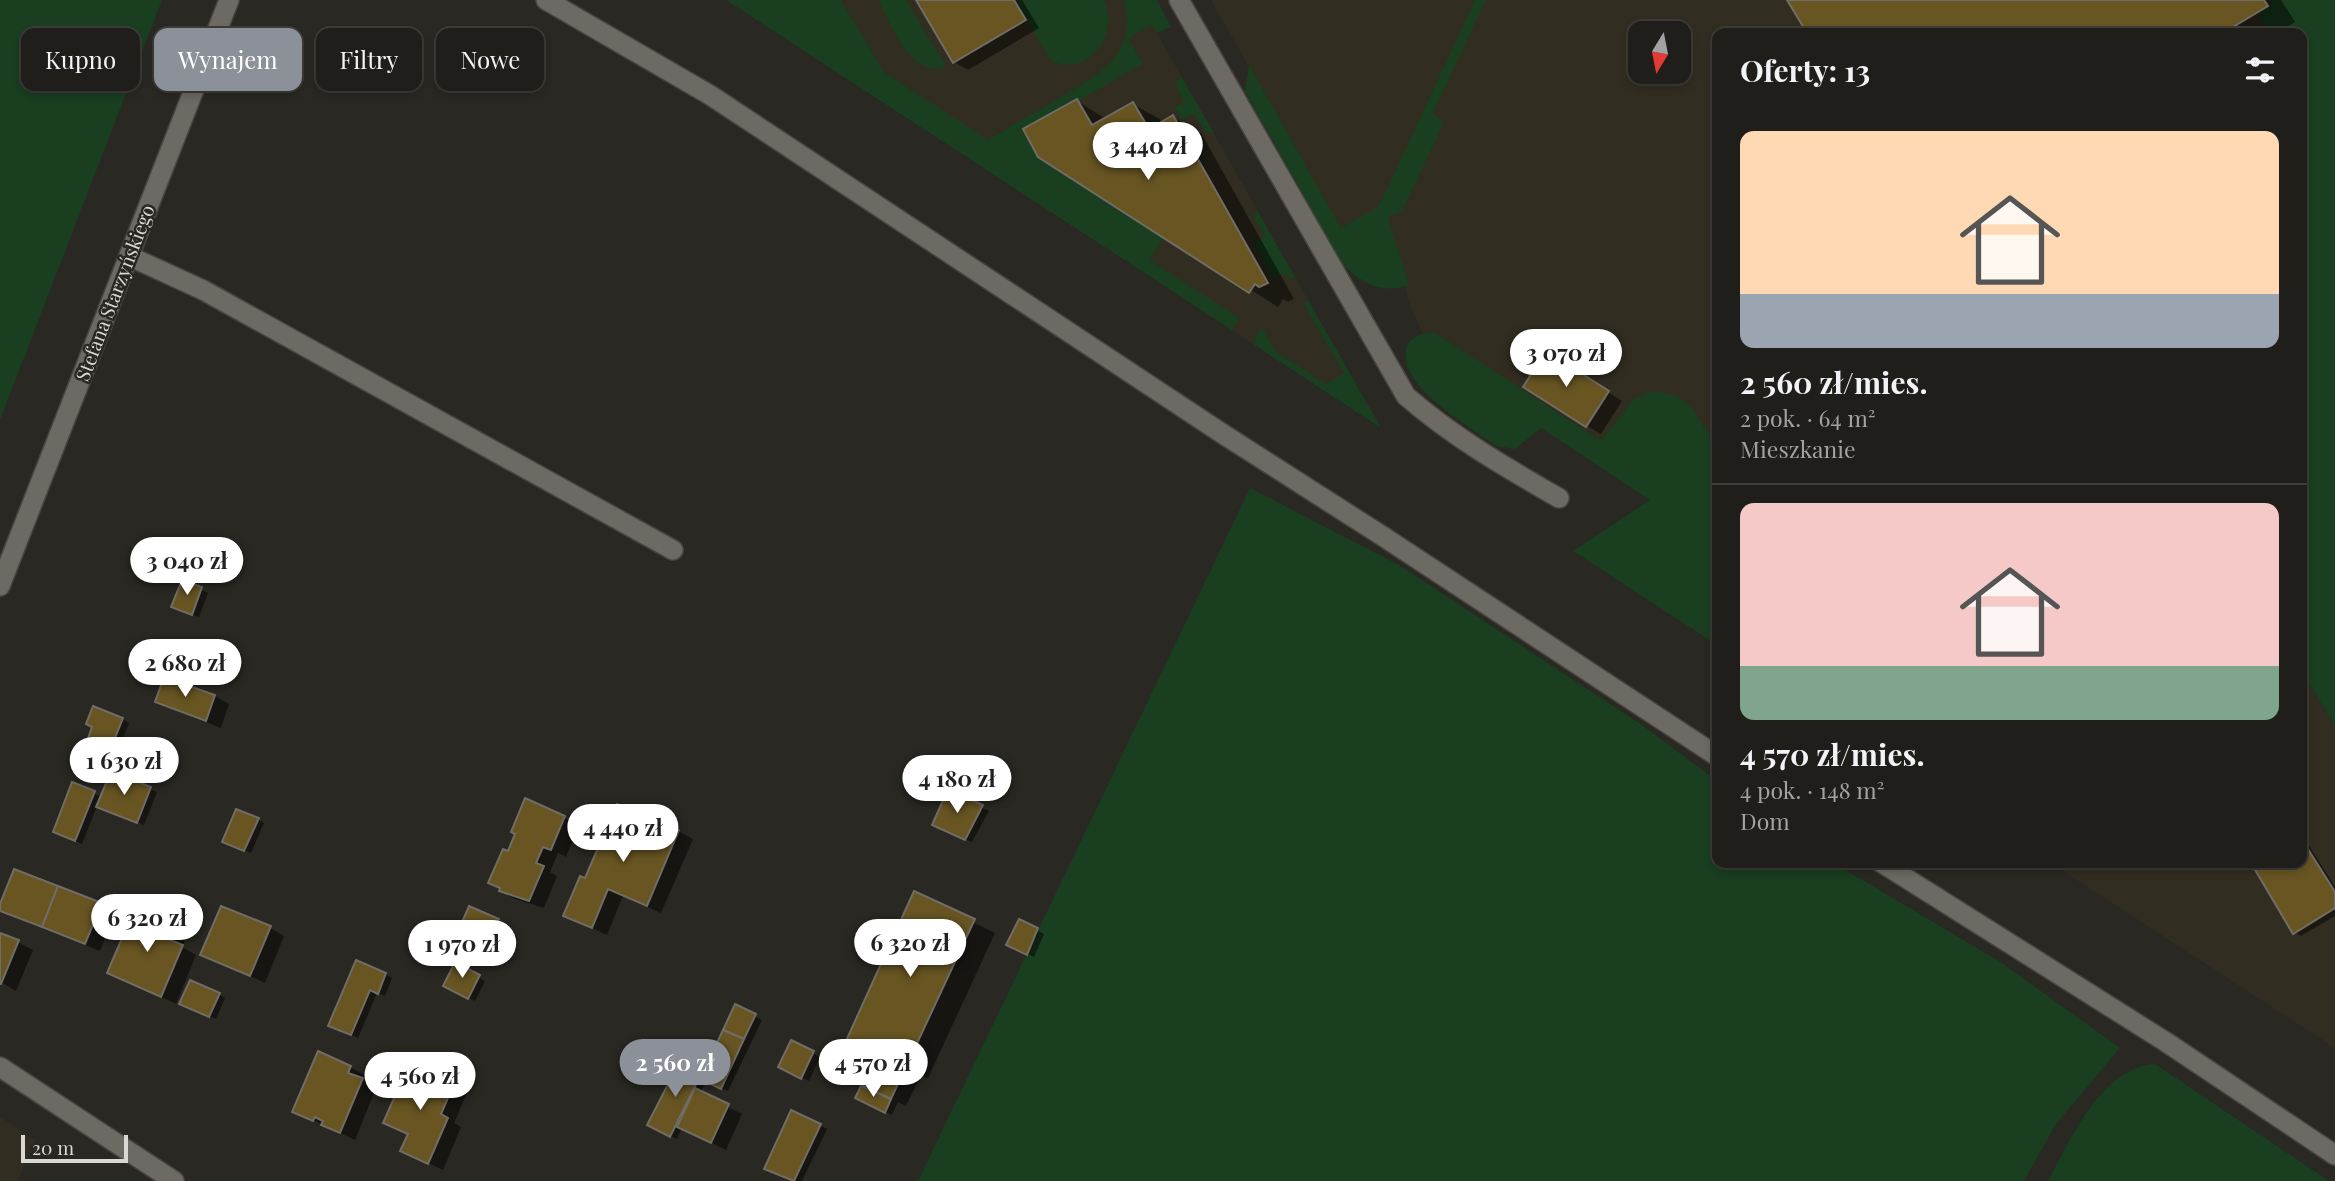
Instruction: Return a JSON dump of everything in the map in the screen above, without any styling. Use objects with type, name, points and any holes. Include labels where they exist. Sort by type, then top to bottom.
[{"type":"street","name":"Stefana Starzyńskiego","points":[[0,586],[229,0]]},
{"type":"street","points":[[546,0],[710,94],[1212,427],[1712,753]]},
{"type":"street","points":[[1179,0],[1406,396],[1437,423],[1479,452],[1559,498]]},
{"type":"street","points":[[130,256],[203,290],[673,550]]},
{"type":"street","points":[[1890,868],[2166,1042],[2335,1155]]},
{"type":"street","points":[[0,1067],[174,1181]]},
{"type":"shaded area","points":[[726,0],[1138,0],[1381,428],[1232,330]]},
{"type":"shaded area","points":[[1211,0],[2335,0],[2335,48],[2307,36],[2307,28],[1712,28],[1712,460],[1651,501],[1433,357],[1411,308],[1382,213],[1359,260]]},
{"type":"shaded area","points":[[2307,680],[2335,726],[2335,1048],[2059,868],[2307,868]]},
{"type":"shaded area","points":[[0,1117],[35,1140],[18,1181],[0,1181]]},
{"type":"green space","points":[[0,0],[162,0],[140,57],[140,28],[21,28],[21,91],[127,91],[0,420]]},
{"type":"green space","points":[[726,0],[841,0],[884,72],[988,140],[1084,83],[1110,62],[1125,36],[1127,19],[1124,0],[1157,0],[1171,27],[1157,33],[1152,25],[1128,38],[1143,64],[1023,129],[1038,157],[1164,238],[1150,260],[1239,318],[1232,330]]},
{"type":"green space","points":[[878,0],[906,0],[946,66],[933,68],[912,58],[896,36]]},
{"type":"green space","points":[[1014,0],[1104,0],[1108,26],[1104,39],[1089,59],[1077,64],[1065,65],[1051,60]]},
{"type":"green space","points":[[1475,0],[1486,0],[1433,113],[1444,123],[1402,211],[1388,217],[1409,285],[1390,289],[1372,285],[1356,276],[1342,263],[1245,91],[1249,65],[1341,228],[1379,206]]},
{"type":"green space","points":[[2269,0],[2335,0],[2335,726],[2307,680],[2307,28],[2267,28],[2259,14],[2272,6]]},
{"type":"green space","points":[[1181,76],[1214,133],[1205,132],[1194,114],[1182,120],[1175,108],[1184,102],[1175,84]]},
{"type":"green space","points":[[1257,210],[1295,277],[1292,279],[1282,274],[1273,280],[1254,243],[1265,236],[1253,216]]},
{"type":"green space","points":[[1308,300],[1381,428],[1253,344],[1262,327],[1275,351],[1326,384],[1344,373],[1303,303]]},
{"type":"green space","points":[[1430,332],[1440,336],[1601,441],[1633,400],[1649,392],[1662,392],[1678,397],[1691,407],[1712,439],[1712,642],[1573,551],[1650,500],[1541,428],[1515,449],[1496,446],[1454,417],[1413,378],[1407,364],[1406,350],[1409,342],[1418,335]]},
{"type":"green space","points":[[1250,488],[1399,565],[1642,725],[1712,777],[1712,868],[1842,868],[2002,963],[2120,1048],[2056,1124],[2024,1181],[918,1181]]},
{"type":"green space","points":[[2155,1064],[2329,1181],[2048,1181],[2078,1127],[2103,1092],[2136,1068]]},
{"type":"building","points":[[916,0],[1014,0],[1026,20],[953,63]]},
{"type":"building","points":[[1787,0],[2264,0],[2268,6],[2231,28],[1804,28]]},
{"type":"building","points":[[1077,99],[1092,125],[1133,102],[1149,129],[1173,115],[1268,283],[1259,287],[1255,284],[1249,293],[1038,157],[1023,129]]},
{"type":"building","points":[[1546,351],[1609,391],[1586,427],[1523,387]]},
{"type":"building","points":[[182,580],[202,587],[192,615],[171,607]]},
{"type":"building","points":[[164,677],[215,695],[206,721],[155,702]]},
{"type":"building","points":[[93,706],[123,718],[109,753],[86,744],[92,727],[86,724]]},
{"type":"building","points":[[111,771],[151,787],[137,823],[96,807]]},
{"type":"building","points":[[72,782],[95,791],[75,841],[53,832]]},
{"type":"building","points":[[948,789],[983,805],[965,840],[932,825]]},
{"type":"building","points":[[525,798],[565,816],[551,850],[543,847],[536,863],[544,866],[529,901],[499,891],[500,888],[488,883],[503,849],[508,851],[515,834],[511,832]]},
{"type":"building","points":[[617,804],[679,830],[647,906],[608,889],[592,928],[563,916],[580,876],[585,878]]},
{"type":"building","points":[[236,809],[259,818],[244,851],[222,842]]},
{"type":"building","points":[[2307,848],[2335,892],[2335,908],[2293,934],[2254,868],[2307,868]]},
{"type":"building","points":[[14,869],[58,886],[42,927],[0,911],[0,904]]},
{"type":"building","points":[[58,886],[102,903],[85,944],[42,927]]},
{"type":"building","points":[[914,891],[975,919],[906,1067],[846,1041]]},
{"type":"building","points":[[221,906],[271,926],[250,976],[200,955]]},
{"type":"building","points":[[469,906],[499,919],[486,948],[456,936]]},
{"type":"building","points":[[153,909],[177,920],[168,939],[183,945],[161,997],[107,973],[129,922],[145,928]]},
{"type":"building","points":[[1019,919],[1038,928],[1027,955],[1006,945]]},
{"type":"building","points":[[0,933],[19,940],[1,984],[0,984]]},
{"type":"building","points":[[356,960],[386,973],[378,994],[370,990],[351,1035],[328,1026]]},
{"type":"building","points":[[455,962],[480,975],[468,999],[443,986]]},
{"type":"building","points":[[190,980],[220,993],[209,1017],[179,1004]]},
{"type":"building","points":[[735,1004],[756,1014],[744,1039],[723,1030]]},
{"type":"building","points":[[723,1030],[744,1039],[721,1089],[700,1079]]},
{"type":"building","points":[[791,1040],[814,1051],[801,1079],[778,1067]]},
{"type":"building","points":[[846,1041],[906,1067],[891,1099],[832,1071]]},
{"type":"building","points":[[318,1051],[351,1066],[348,1073],[363,1078],[340,1133],[321,1125],[323,1121],[315,1117],[313,1121],[292,1112]]},
{"type":"building","points":[[680,1061],[702,1072],[670,1137],[647,1125]]},
{"type":"building","points":[[409,1064],[454,1084],[441,1114],[448,1118],[428,1164],[400,1151],[408,1134],[383,1123]]},
{"type":"building","points":[[861,1086],[891,1099],[885,1113],[855,1098]]},
{"type":"building","points":[[695,1088],[729,1104],[711,1143],[677,1127]]},
{"type":"building","points":[[791,1110],[821,1124],[794,1181],[764,1169]]}]
